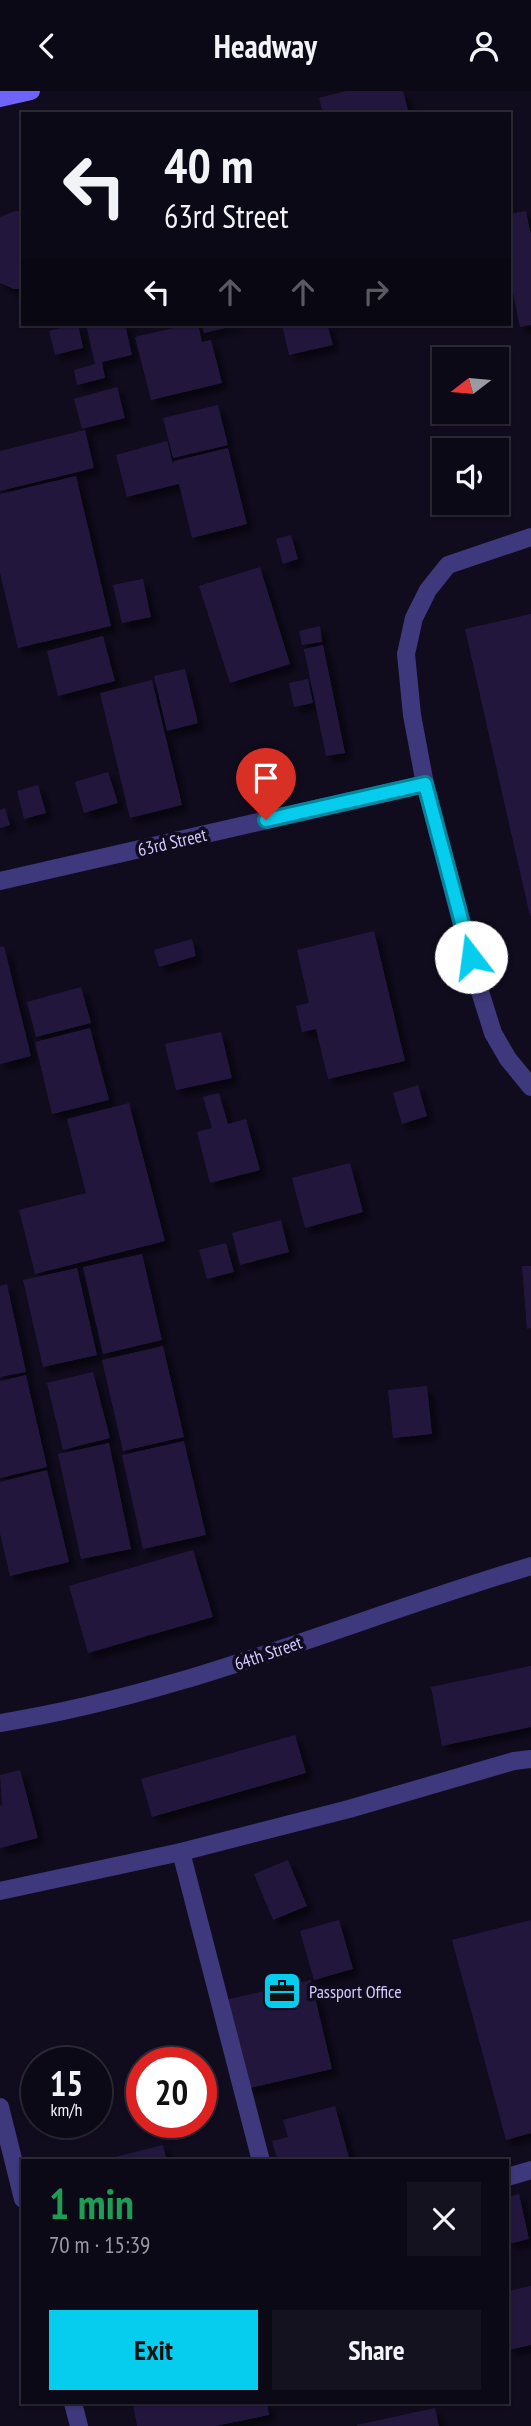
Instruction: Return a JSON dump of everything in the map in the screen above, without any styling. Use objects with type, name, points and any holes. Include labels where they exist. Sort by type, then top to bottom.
[{"type":"main road","points":[[0,98],[31,91]]},
{"type":"street","points":[[531,537],[448,565],[428,590],[414,618],[406,654],[412,715],[425,784],[477,982],[493,1033],[508,1059],[531,1087]]},
{"type":"street","name":"63rd Street","points":[[0,881],[425,784]]},
{"type":"street","name":"64th Street","points":[[0,1723],[63,1713],[198,1676],[531,1566]]},
{"type":"street","points":[[0,1891],[181,1852],[349,1809],[514,1761],[531,1759]]},
{"type":"street","points":[[181,1852],[260,2159]]},
{"type":"street","points":[[0,2107],[21,2191]]},
{"type":"street","points":[[509,2176],[531,2171]]},
{"type":"street","points":[[73,2404],[79,2426]]},
{"type":"building","points":[[346,91],[403,91],[408,112],[322,112],[319,98]]},
{"type":"building","points":[[21,211],[21,289],[0,283],[0,217]]},
{"type":"building","points":[[526,211],[531,235],[531,325],[520,327],[511,282],[511,214]]},
{"type":"building","points":[[78,326],[83,348],[55,355],[49,331]]},
{"type":"building","points":[[86,326],[125,326],[132,355],[102,362],[105,378],[77,385],[74,370],[95,364]]},
{"type":"building","points":[[182,326],[198,326],[202,342],[211,340],[222,383],[151,400],[135,337]]},
{"type":"building","points":[[202,326],[234,326],[204,333]]},
{"type":"building","points":[[282,326],[328,326],[333,345],[289,355]]},
{"type":"building","points":[[117,387],[125,418],[82,429],[74,399]]},
{"type":"building","points":[[218,405],[228,445],[173,458],[163,418]]},
{"type":"building","points":[[85,430],[94,468],[0,491],[0,451]]},
{"type":"building","points":[[167,441],[173,464],[174,461],[228,448],[247,524],[192,538],[179,484],[127,497],[116,455]]},
{"type":"building","points":[[76,476],[111,626],[18,648],[0,573],[0,494]]},
{"type":"building","points":[[291,535],[298,559],[283,564],[276,539]]},
{"type":"building","points":[[260,567],[290,664],[230,683],[199,586]]},
{"type":"building","points":[[143,579],[151,617],[122,623],[113,585]]},
{"type":"building","points":[[531,614],[531,916],[530,916],[465,629]]},
{"type":"building","points":[[320,626],[322,642],[302,645],[299,631]]},
{"type":"building","points":[[103,636],[115,681],[58,696],[47,651]]},
{"type":"building","points":[[323,645],[345,753],[326,756],[304,649]]},
{"type":"building","points":[[185,669],[198,723],[167,731],[154,676]]},
{"type":"building","points":[[308,679],[313,703],[294,707],[289,683]]},
{"type":"building","points":[[152,680],[182,805],[130,818],[100,693]]},
{"type":"building","points":[[108,772],[118,803],[84,813],[75,782]]},
{"type":"building","points":[[38,785],[46,813],[24,819],[17,791]]},
{"type":"building","points":[[5,808],[10,825],[0,828],[0,810]]},
{"type":"building","points":[[374,931],[405,1061],[328,1079],[316,1029],[302,1032],[296,1006],[309,1003],[297,950]]},
{"type":"building","points":[[192,939],[196,956],[159,967],[154,950]]},
{"type":"building","points":[[4,946],[31,1056],[0,1064],[0,947]]},
{"type":"building","points":[[81,987],[91,1023],[36,1037],[27,1002]]},
{"type":"building","points":[[90,1028],[109,1100],[52,1114],[35,1042]]},
{"type":"building","points":[[221,1032],[232,1078],[176,1090],[165,1044]]},
{"type":"building","points":[[418,1085],[427,1116],[402,1124],[393,1093]]},
{"type":"building","points":[[219,1093],[228,1124],[246,1119],[260,1170],[210,1183],[197,1132],[212,1128],[203,1097]]},
{"type":"building","points":[[129,1103],[165,1241],[35,1274],[19,1210],[86,1193],[67,1119]]},
{"type":"building","points":[[350,1163],[363,1212],[305,1228],[292,1178]]},
{"type":"building","points":[[281,1220],[289,1252],[240,1265],[232,1233]]},
{"type":"building","points":[[226,1243],[234,1272],[207,1279],[199,1250]]},
{"type":"building","points":[[142,1254],[162,1340],[103,1354],[83,1267]]},
{"type":"building","points":[[522,1266],[531,1266],[531,1328],[527,1329]]},
{"type":"building","points":[[77,1268],[97,1355],[43,1367],[23,1280]]},
{"type":"building","points":[[7,1284],[26,1372],[0,1377],[0,1286]]},
{"type":"building","points":[[163,1346],[184,1437],[123,1451],[102,1360]]},
{"type":"building","points":[[93,1372],[110,1438],[63,1450],[47,1383]]},
{"type":"building","points":[[26,1375],[47,1467],[0,1478],[0,1381]]},
{"type":"building","points":[[427,1386],[432,1434],[393,1438],[388,1390]]},
{"type":"building","points":[[184,1441],[206,1535],[143,1549],[122,1455]]},
{"type":"building","points":[[109,1443],[131,1549],[81,1559],[58,1454]]},
{"type":"building","points":[[47,1470],[69,1562],[10,1576],[0,1533],[0,1482]]},
{"type":"building","points":[[193,1550],[213,1617],[88,1653],[69,1586]]},
{"type":"building","points":[[531,1666],[531,1727],[442,1746],[431,1687]]},
{"type":"building","points":[[295,1735],[306,1773],[152,1817],[141,1779]]},
{"type":"building","points":[[20,1770],[38,1838],[0,1848],[0,1775]]},
{"type":"building","points":[[288,1860],[307,1906],[273,1920],[254,1874]]},
{"type":"building","points":[[339,1920],[353,1969],[314,1980],[300,1931]]},
{"type":"building","points":[[531,1920],[531,2133],[506,2140],[452,1940]]},
{"type":"building","points":[[311,1980],[332,2069],[246,2089],[226,2000]]},
{"type":"building","points":[[335,2106],[349,2159],[277,2159],[272,2141],[288,2137],[283,2120]]},
{"type":"building","points":[[163,2145],[166,2159],[107,2159]]},
{"type":"building","points":[[519,2194],[529,2239],[509,2244],[509,2197]]},
{"type":"building","points":[[531,2286],[531,2345],[509,2350],[509,2291]]},
{"type":"building","points":[[133,2404],[267,2404],[269,2415],[215,2426],[137,2426]]},
{"type":"building","points":[[435,2408],[439,2426],[357,2426],[357,2425]]},
{"type":"place","name":"Passport Office","points":[[282,1991]]},
{"type":"route","points":[[266,820],[425,784],[471,957]]}]
